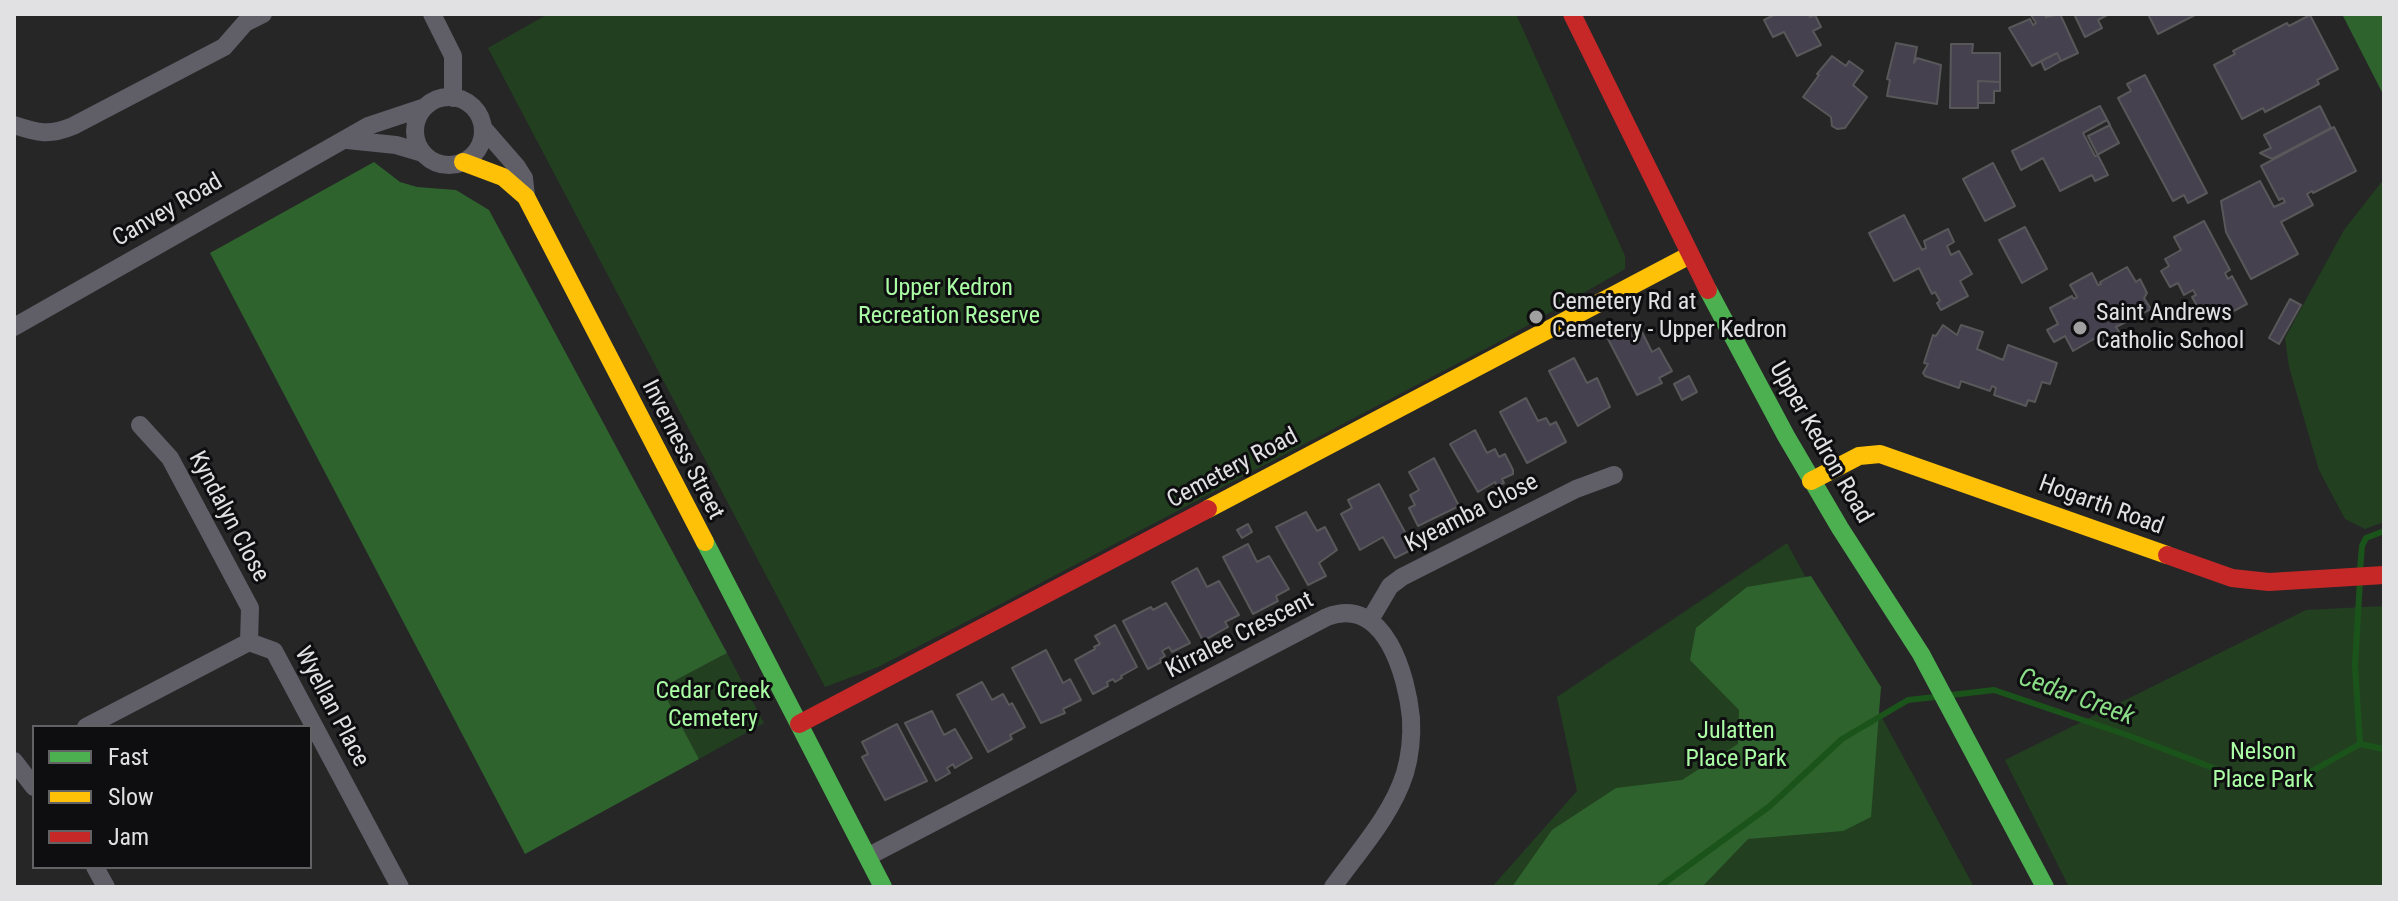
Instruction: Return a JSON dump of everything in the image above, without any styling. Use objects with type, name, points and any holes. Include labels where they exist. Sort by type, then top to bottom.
[{"type":"street","points":[[14,125],[41,134],[59,132],[73,126],[224,47],[245,23],[261,14]]},
{"type":"street","points":[[432,14],[453,56],[453,98]]},
{"type":"street","name":"Upper Kedron Road","points":[[1572,14],[1690,255],[1811,481],[1921,654],[2045,887]]},
{"type":"street","points":[[347,140],[396,145],[423,153],[439,164],[463,162],[477,151],[482,139],[483,128],[472,106],[453,98],[434,100],[425,107],[415,128],[416,140],[423,153]]},
{"type":"street","name":"Canvey Road","points":[[14,327],[368,126],[425,107]]},
{"type":"street","name":"Inverness Street","points":[[483,128],[524,178],[526,197],[883,887]]},
{"type":"street","name":"Inverness Street","points":[[463,162],[503,177],[526,197]]},
{"type":"street","name":"Cemetery Road","points":[[799,724],[1690,255]]},
{"type":"street","name":"Kyndalyn Close","points":[[140,425],[170,458],[250,608],[249,642]]},
{"type":"street","name":"Hogarth Road","points":[[1811,481],[1859,456],[1880,454],[2232,578],[2257,582],[2380,575]]},
{"type":"street","name":"Kyeamba Close","points":[[1370,620],[1390,586],[1402,577],[1576,489],[1614,475]]},
{"type":"street","name":"Kirralee Crescent","points":[[869,856],[1327,617],[1346,613],[1370,620]]},
{"type":"street","points":[[1333,887],[1391,803],[1403,778],[1409,755],[1411,719],[1406,689],[1387,639],[1370,620]]},
{"type":"street","points":[[90,725],[249,642]]},
{"type":"street","name":"Wyellan Place","points":[[249,642],[274,651],[400,887]]},
{"type":"street","points":[[16,764],[32,784]]},
{"type":"street","points":[[96,869],[106,887]]},
{"type":"green space","name":"Upper Kedron Recreation Reserve","points":[[548,14],[1516,14],[1625,256],[1625,269],[1504,339],[991,609],[878,667],[825,687],[488,48]]},
{"type":"green space","points":[[2342,14],[2384,14],[2384,96]]},
{"type":"green space","points":[[374,162],[400,182],[417,187],[456,190],[489,210],[727,653],[661,688],[699,759],[525,854],[210,253]]},
{"type":"green space","points":[[2384,179],[2384,522],[2365,529],[2345,519],[2319,470],[2289,367],[2285,338],[2344,230]]},
{"type":"green space","name":"Julatten Place Park","points":[[1787,543],[1974,887],[1492,887],[1577,791],[1557,697]]},
{"type":"green space","points":[[1811,576],[1881,687],[1871,817],[1843,831],[1748,839],[1702,887],[1512,887],[1552,830],[1616,788],[1682,780],[1738,744],[1739,710],[1690,660],[1696,628],[1747,587]]},
{"type":"green space","name":"Nelson Place Park","points":[[2384,606],[2384,887],[2069,887],[2005,760],[2306,610]]},
{"type":"green space","name":"Cedar Creek Cemetery","points":[[727,653],[764,723],[699,759],[661,688]]},
{"type":"building","points":[[1776,14],[1815,15],[1821,27],[1813,31],[1821,45],[1797,56],[1784,32],[1773,37],[1764,20]]},
{"type":"building","points":[[2045,14],[2046,17],[2060,14],[2078,53],[2061,61],[2057,53],[2032,66],[2009,28],[2030,19],[2033,25],[2036,23],[2031,15]]},
{"type":"building","points":[[2074,14],[2109,14],[2098,20],[2102,28],[2085,37]]},
{"type":"building","points":[[2148,14],[2194,14],[2195,15],[2158,34]]},
{"type":"building","points":[[2310,15],[2338,69],[2317,80],[2319,84],[2265,112],[2263,108],[2242,119],[2214,65],[2235,54],[2233,51],[2287,23],[2289,26]]},
{"type":"building","points":[[1896,43],[1917,47],[1914,63],[1917,58],[1941,65],[1937,104],[1887,96],[1890,80],[1887,79]]},
{"type":"building","points":[[1951,44],[1973,44],[1972,53],[2000,53],[2000,82],[1978,81],[1978,108],[1950,108]]},
{"type":"building","points":[[2057,53],[2061,61],[2045,70],[2041,61]]},
{"type":"building","points":[[1832,56],[1846,66],[1849,61],[1863,71],[1853,85],[1867,97],[1845,128],[1837,129],[1832,126],[1831,117],[1803,97]]},
{"type":"building","points":[[2145,75],[2207,193],[2188,203],[2184,195],[2173,201],[2118,98],[2131,91],[2127,84]]},
{"type":"building","points":[[1978,81],[2000,82],[2000,91],[1994,91],[1994,103],[1978,103]]},
{"type":"building","points":[[2100,106],[2110,125],[2088,136],[2108,175],[2095,181],[2092,175],[2060,191],[2043,158],[2021,170],[2012,151]]},
{"type":"building","points":[[2320,106],[2331,128],[2272,159],[2260,153],[2271,148],[2264,135]]},
{"type":"building","points":[[2107,120],[2119,143],[2095,156],[2083,133]]},
{"type":"building","points":[[2334,127],[2356,171],[2307,194],[2313,205],[2281,222],[2298,254],[2251,279],[2226,232],[2221,201],[2260,181],[2274,207],[2285,202],[2283,198],[2279,200],[2261,166]]},
{"type":"building","points":[[1993,163],[2015,206],[1985,221],[1963,179]]},
{"type":"building","points":[[1904,215],[1922,250],[1926,248],[1924,241],[1948,229],[1954,242],[1947,246],[1951,255],[1959,251],[1972,274],[1960,281],[1968,296],[1941,310],[1937,303],[1940,301],[1935,292],[1932,294],[1919,268],[1894,281],[1869,233]]},
{"type":"building","points":[[2204,221],[2230,270],[2225,273],[2228,279],[2232,276],[2247,304],[2224,316],[2219,307],[2203,316],[2192,297],[2196,295],[2193,290],[2184,295],[2178,283],[2170,287],[2161,271],[2169,266],[2165,259],[2181,250],[2174,237]]},
{"type":"building","points":[[2025,227],[2047,269],[2022,283],[1999,240]]},
{"type":"building","points":[[2127,267],[2136,282],[2140,279],[2147,293],[2144,298],[2151,309],[2116,327],[2120,333],[2104,341],[2101,335],[2073,351],[2065,336],[2054,342],[2047,330],[2058,324],[2050,308],[2072,296],[2074,299],[2077,297],[2070,285],[2092,273],[2098,285]]},
{"type":"building","points":[[2290,299],[2301,305],[2279,344],[2269,338]]},
{"type":"building","points":[[1637,322],[1652,352],[1659,348],[1672,371],[1659,378],[1662,383],[1637,395],[1607,337]]},
{"type":"building","points":[[1943,325],[1957,335],[1961,325],[1983,332],[1977,349],[2003,360],[2008,345],[2057,363],[2050,384],[2042,382],[2035,402],[2028,400],[2026,406],[1994,395],[1996,388],[1992,386],[1990,391],[1961,381],[1959,388],[1925,376],[1923,373],[1928,364],[1924,363],[1933,335],[1936,336]]},
{"type":"building","points":[[1574,358],[1587,383],[1597,378],[1610,407],[1578,426],[1549,371]]},
{"type":"building","points":[[1689,376],[1697,392],[1682,400],[1674,384]]},
{"type":"building","points":[[1526,398],[1538,421],[1546,418],[1550,425],[1556,422],[1566,442],[1527,463],[1500,412]]},
{"type":"building","points":[[1475,430],[1487,453],[1495,449],[1499,457],[1505,454],[1513,470],[1513,474],[1502,479],[1504,483],[1497,486],[1495,482],[1478,492],[1450,444]]},
{"type":"building","points":[[1434,458],[1459,506],[1418,526],[1409,508],[1415,505],[1410,495],[1419,490],[1409,472]]},
{"type":"building","points":[[1379,484],[1406,534],[1411,550],[1395,558],[1383,537],[1360,550],[1341,514],[1352,508],[1348,500]]},
{"type":"building","points":[[1306,512],[1317,531],[1325,527],[1337,550],[1319,563],[1326,576],[1308,585],[1276,527]]},
{"type":"building","points":[[1248,524],[1252,532],[1242,538],[1237,530]]},
{"type":"building","points":[[1248,544],[1257,562],[1269,556],[1289,589],[1276,596],[1278,601],[1253,614],[1223,557]]},
{"type":"building","points":[[1197,568],[1207,587],[1219,581],[1239,615],[1225,622],[1228,627],[1203,641],[1172,582]]},
{"type":"building","points":[[1166,603],[1190,643],[1172,652],[1169,647],[1162,651],[1165,656],[1160,659],[1161,662],[1148,669],[1123,621]]},
{"type":"building","points":[[1115,625],[1137,667],[1115,682],[1113,679],[1107,682],[1108,686],[1093,694],[1075,660],[1100,644],[1095,636]]},
{"type":"building","points":[[1046,650],[1063,683],[1070,679],[1081,700],[1063,709],[1065,713],[1041,723],[1012,668]]},
{"type":"building","points":[[982,682],[992,700],[1003,694],[1009,705],[1012,703],[1025,727],[1010,735],[1012,739],[988,752],[957,695]]},
{"type":"building","points":[[932,711],[944,735],[955,729],[972,758],[955,768],[953,764],[947,768],[950,773],[936,781],[905,723]]},
{"type":"building","points":[[897,724],[927,781],[885,800],[862,757],[868,754],[862,742]]},
{"type":"waterway","points":[[2360,570],[2362,546],[2366,538],[2384,531]]},
{"type":"waterway","points":[[2360,581],[2355,665],[2360,744]]},
{"type":"waterway","name":"Cedar Creek","points":[[1951,695],[1994,690],[2229,774],[2270,781],[2307,774],[2360,744],[2384,749]]},
{"type":"waterway","name":"Cedar Creek","points":[[1659,887],[1770,806],[1842,739],[1908,700],[1935,697]]},
{"type":"traffic: fast","points":[[1708,290],[1786,436],[1840,528],[1921,654],[2045,887]]},
{"type":"traffic: fast","points":[[705,542],[883,887]]},
{"type":"traffic: slow","points":[[463,162],[503,177],[526,197],[705,542]]},
{"type":"traffic: slow","points":[[1208,509],[1690,255]]},
{"type":"traffic: slow","points":[[1811,481],[1859,456],[1880,454],[2167,555]]},
{"type":"traffic: jam","points":[[1572,14],[1708,290]]},
{"type":"traffic: jam","points":[[799,724],[1208,509]]},
{"type":"traffic: jam","points":[[2167,555],[2232,578],[2269,582],[2384,575]]},
{"type":"place","name":"Cemetery Rd at Cemetery - Upper Kedron","points":[[1536,317]]},
{"type":"place","name":"Saint Andrews Catholic School","points":[[2080,328]]}]
